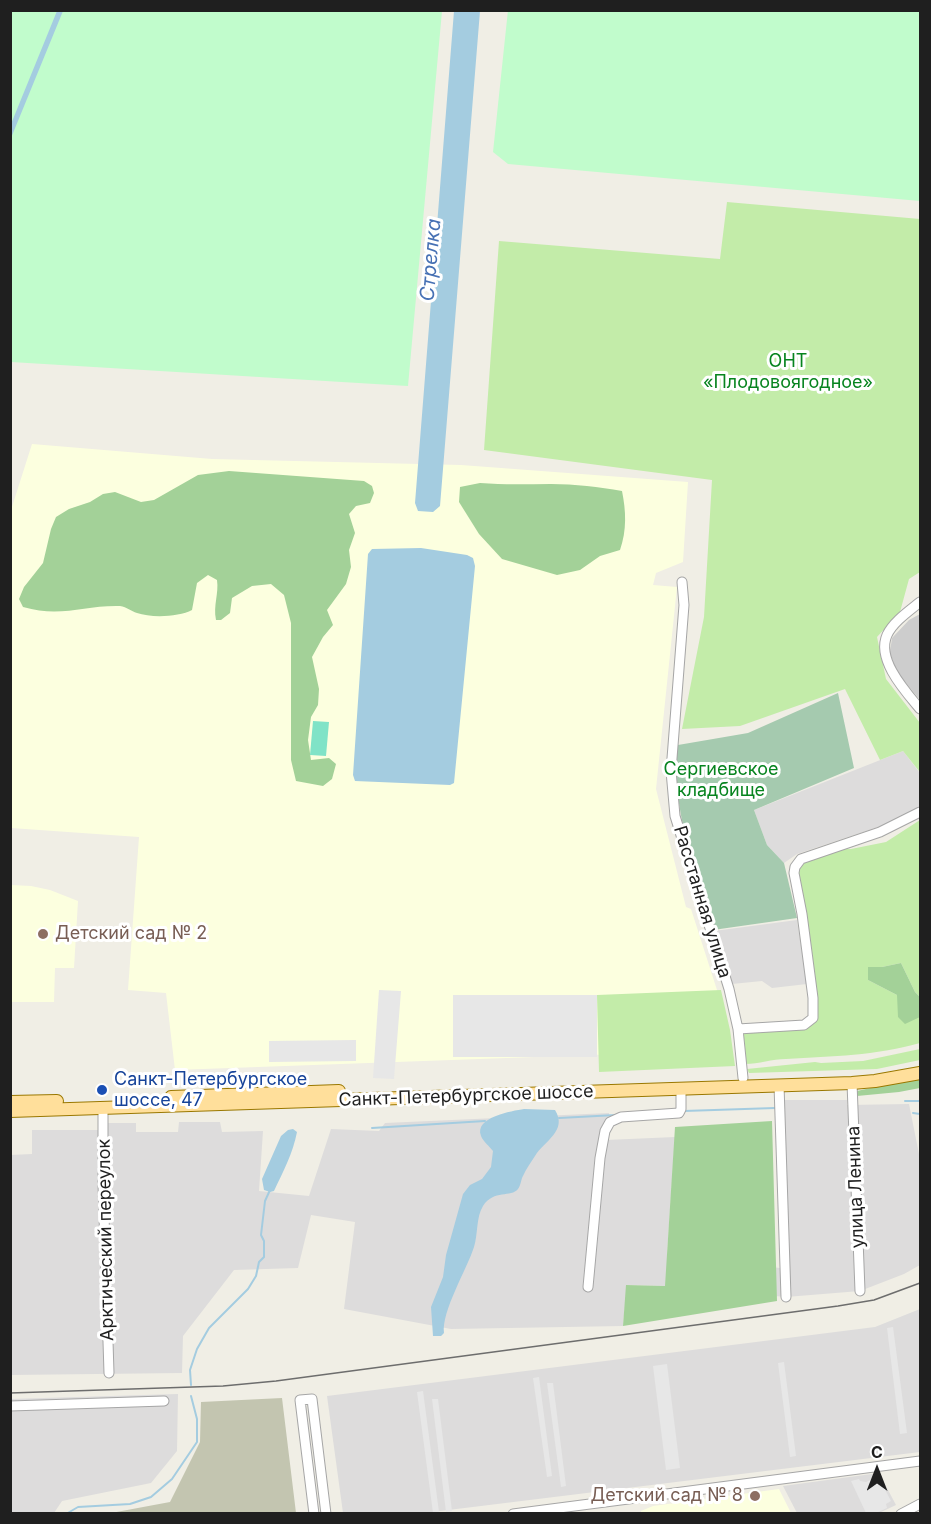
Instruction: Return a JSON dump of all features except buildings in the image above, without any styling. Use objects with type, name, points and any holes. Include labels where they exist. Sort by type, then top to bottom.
[{"type":"main road","name":"Санкт-Петербургское шоссе","points":[[10,1102],[871,1074],[921,1065]]},
{"type":"main road","name":"Санкт-Петербургское шоссе","points":[[10,1111],[852,1083],[875,1082],[921,1073]]},
{"type":"street","name":"Расстанная улица","points":[[682,582],[684,605],[672,753],[672,797],[675,816],[729,989],[738,1029],[743,1078]]},
{"type":"street","points":[[920,602],[887,635],[884,648],[893,673],[902,688],[921,709]]},
{"type":"street","points":[[738,1029],[804,1025],[813,1018],[812,987],[795,878],[797,863],[801,859],[880,832],[921,812]]},
{"type":"street","name":"улица Ленина","points":[[852,1083],[860,1291]]},
{"type":"street","points":[[779,1085],[786,1297]]},
{"type":"street","points":[[588,1287],[604,1131],[610,1122],[621,1117],[679,1113],[681,1089]]},
{"type":"street","name":"Арктический переулок","points":[[103,1107],[109,1373]]},
{"type":"street","points":[[314,1514],[300,1400],[312,1399],[326,1514]]},
{"type":"street","points":[[10,1406],[164,1401]]},
{"type":"street","points":[[513,1514],[921,1461]]},
{"type":"street","points":[[901,1514],[921,1504]]},
{"type":"shaded area","points":[[32,444],[212,459],[461,465],[688,482],[683,562],[656,573],[653,585],[677,587],[656,789],[686,907],[691,909],[717,990],[728,1050],[175,1070],[166,993],[128,990],[139,837],[11,828],[11,510]]},
{"type":"shaded area","points":[[920,614],[920,700],[896,671],[890,652],[892,638],[909,620]]},
{"type":"shaded area","points":[[903,751],[920,773],[920,807],[881,826],[797,854],[784,863],[767,845],[754,810]]},
{"type":"shaded area","name":"Детский сад № 2","points":[[11,885],[50,890],[78,901],[74,968],[55,968],[54,1002],[11,1002]]},
{"type":"shaded area","points":[[797,920],[807,984],[772,988],[762,981],[732,984],[714,931]]},
{"type":"shaded area","points":[[379,990],[401,991],[394,1079],[373,1078]]},
{"type":"shaded area","points":[[453,995],[597,995],[597,1057],[453,1057]]},
{"type":"shaded area","points":[[356,1040],[356,1061],[269,1062],[269,1041]]},
{"type":"shaded area","points":[[783,1100],[847,1100],[847,1105],[909,1104],[920,1159],[920,1265],[904,1274],[860,1291],[786,1297],[665,1286],[627,1285],[623,1326],[451,1329],[344,1309],[355,1222],[311,1215],[298,1268],[234,1270],[183,1336],[182,1373],[11,1375],[10,1155],[32,1154],[32,1130],[100,1130],[107,1123],[136,1123],[136,1132],[178,1132],[179,1122],[220,1122],[222,1132],[263,1131],[259,1191],[309,1196],[331,1129],[379,1131],[385,1123],[609,1113],[606,1140],[675,1137],[667,1254],[788,1269]]},
{"type":"shaded area","points":[[920,1309],[920,1452],[424,1513],[343,1513],[327,1396],[875,1327]]},
{"type":"shaded area","points":[[893,1327],[907,1433],[900,1434],[887,1328]]},
{"type":"shaded area","points":[[784,1362],[796,1456],[790,1457],[778,1363]]},
{"type":"shaded area","points":[[667,1364],[680,1468],[666,1470],[653,1366]]},
{"type":"shaded area","points":[[539,1377],[552,1476],[547,1477],[533,1378]]},
{"type":"shaded area","points":[[547,1383],[553,1383],[566,1486],[561,1487]]},
{"type":"shaded area","points":[[423,1391],[439,1512],[433,1513],[417,1392]]},
{"type":"shaded area","points":[[178,1394],[177,1451],[151,1483],[62,1501],[54,1513],[11,1513],[10,1399]]},
{"type":"shaded area","points":[[282,1398],[296,1513],[111,1513],[170,1502],[200,1442],[201,1402]]},
{"type":"shaded area","points":[[432,1399],[438,1399],[452,1511],[446,1512]]},
{"type":"shaded area","points":[[879,1473],[896,1505],[879,1513],[797,1513],[783,1486]]},
{"type":"shaded area","points":[[878,1476],[891,1501],[886,1504],[887,1508],[876,1513],[866,1513],[851,1481],[859,1479],[866,1482]]},
{"type":"shaded area","name":"Детский сад № 8","points":[[779,1489],[791,1513],[641,1513],[653,1506]]},
{"type":"green space","points":[[508,10],[920,11],[920,201],[508,164],[493,152]]},
{"type":"green space","points":[[10,11],[442,11],[408,386],[11,362]]},
{"type":"green space","name":"ОНТ «Плодовоягодное»","points":[[727,202],[920,219],[920,572],[909,579],[900,612],[877,637],[886,679],[920,723],[919,771],[903,751],[880,760],[845,689],[740,726],[682,729],[704,617],[712,480],[484,450],[499,241],[720,259]]},
{"type":"green space","points":[[229,471],[364,481],[372,486],[374,493],[370,503],[356,506],[349,514],[355,533],[349,550],[351,567],[346,584],[327,610],[333,625],[312,657],[319,689],[318,705],[311,717],[308,740],[311,760],[329,758],[336,764],[332,779],[323,786],[296,781],[291,760],[291,623],[284,595],[271,584],[252,586],[232,598],[230,613],[221,620],[216,620],[215,615],[217,580],[208,575],[197,583],[192,610],[173,615],[143,615],[120,606],[61,611],[37,610],[23,607],[19,599],[24,587],[43,563],[56,517],[69,509],[90,502],[103,494],[115,492],[141,502],[154,500],[198,475]]},
{"type":"green space","points":[[480,483],[569,485],[622,491],[625,520],[620,550],[600,556],[580,570],[557,575],[502,559],[479,534],[459,502],[460,487]]},
{"type":"green space","name":"Сергиевское кладбище","points":[[838,693],[854,768],[754,810],[767,845],[784,863],[797,918],[713,930],[681,814],[676,768],[678,745],[748,733]]},
{"type":"green space","points":[[313,721],[329,722],[326,756],[310,755]]},
{"type":"green space","points":[[920,820],[920,997],[915,992],[901,963],[868,967],[868,980],[897,995],[920,1000],[920,1043],[870,1053],[781,1059],[745,1064],[741,1033],[805,1028],[817,1016],[798,877],[803,862],[837,849],[851,849],[886,842]]},
{"type":"green space","points":[[901,963],[915,992],[920,997],[920,1017],[905,1024],[898,1017],[897,995],[868,980],[868,967]]},
{"type":"green space","points":[[721,990],[735,1066],[599,1072],[597,995]]},
{"type":"green space","points":[[920,1049],[920,1060],[877,1069],[749,1073],[747,1069],[815,1062],[863,1061]]},
{"type":"green space","points":[[920,1077],[920,1088],[857,1096],[857,1091]]},
{"type":"green space","points":[[772,1121],[777,1301],[623,1326],[626,1285],[665,1286],[675,1127]]},
{"type":"water","points":[[57,11],[63,11],[11,138],[11,124]]},
{"type":"water","points":[[454,11],[480,11],[440,506],[433,512],[418,511],[415,503]]},
{"type":"water","points":[[421,548],[467,555],[473,558],[475,566],[454,783],[450,785],[355,781],[353,775],[368,554],[372,549]]},
{"type":"water","points":[[524,1109],[555,1110],[559,1124],[557,1130],[530,1163],[518,1189],[515,1192],[492,1197],[483,1206],[471,1256],[446,1314],[444,1333],[441,1336],[433,1336],[431,1307],[443,1277],[446,1255],[463,1194],[470,1185],[482,1179],[491,1167],[493,1151],[482,1138],[480,1129],[483,1124],[495,1116]]},
{"type":"water","points":[[293,1129],[297,1132],[295,1140],[281,1177],[274,1191],[264,1190],[262,1179],[281,1136]]},
{"type":"waterway","points":[[905,1101],[920,1101]]},
{"type":"waterway","points":[[684,1111],[775,1108]]},
{"type":"waterway","points":[[913,1113],[920,1114]]},
{"type":"waterway","points":[[559,1118],[616,1115]]},
{"type":"waterway","points":[[372,1128],[485,1121]]},
{"type":"waterway","name":"Стрелка","points":[[191,1385],[190,1370],[197,1349],[209,1328],[248,1289],[256,1276],[259,1262],[264,1257],[264,1241],[261,1235],[265,1201],[270,1190]]},
{"type":"waterway","points":[[66,1514],[78,1507],[130,1504],[151,1497],[172,1479],[197,1442],[197,1419],[191,1396]]},
{"type":"tram line","points":[[10,1393],[223,1386],[276,1381],[838,1306],[874,1300],[920,1283]]},
{"type":"place","name":"Детский сад № 2","points":[[43,934]]},
{"type":"place","name":"Санкт-Петербургское шоссе, 47","points":[[102,1090]]},
{"type":"place","name":"Детский сад № 8","points":[[755,1496]]}]
